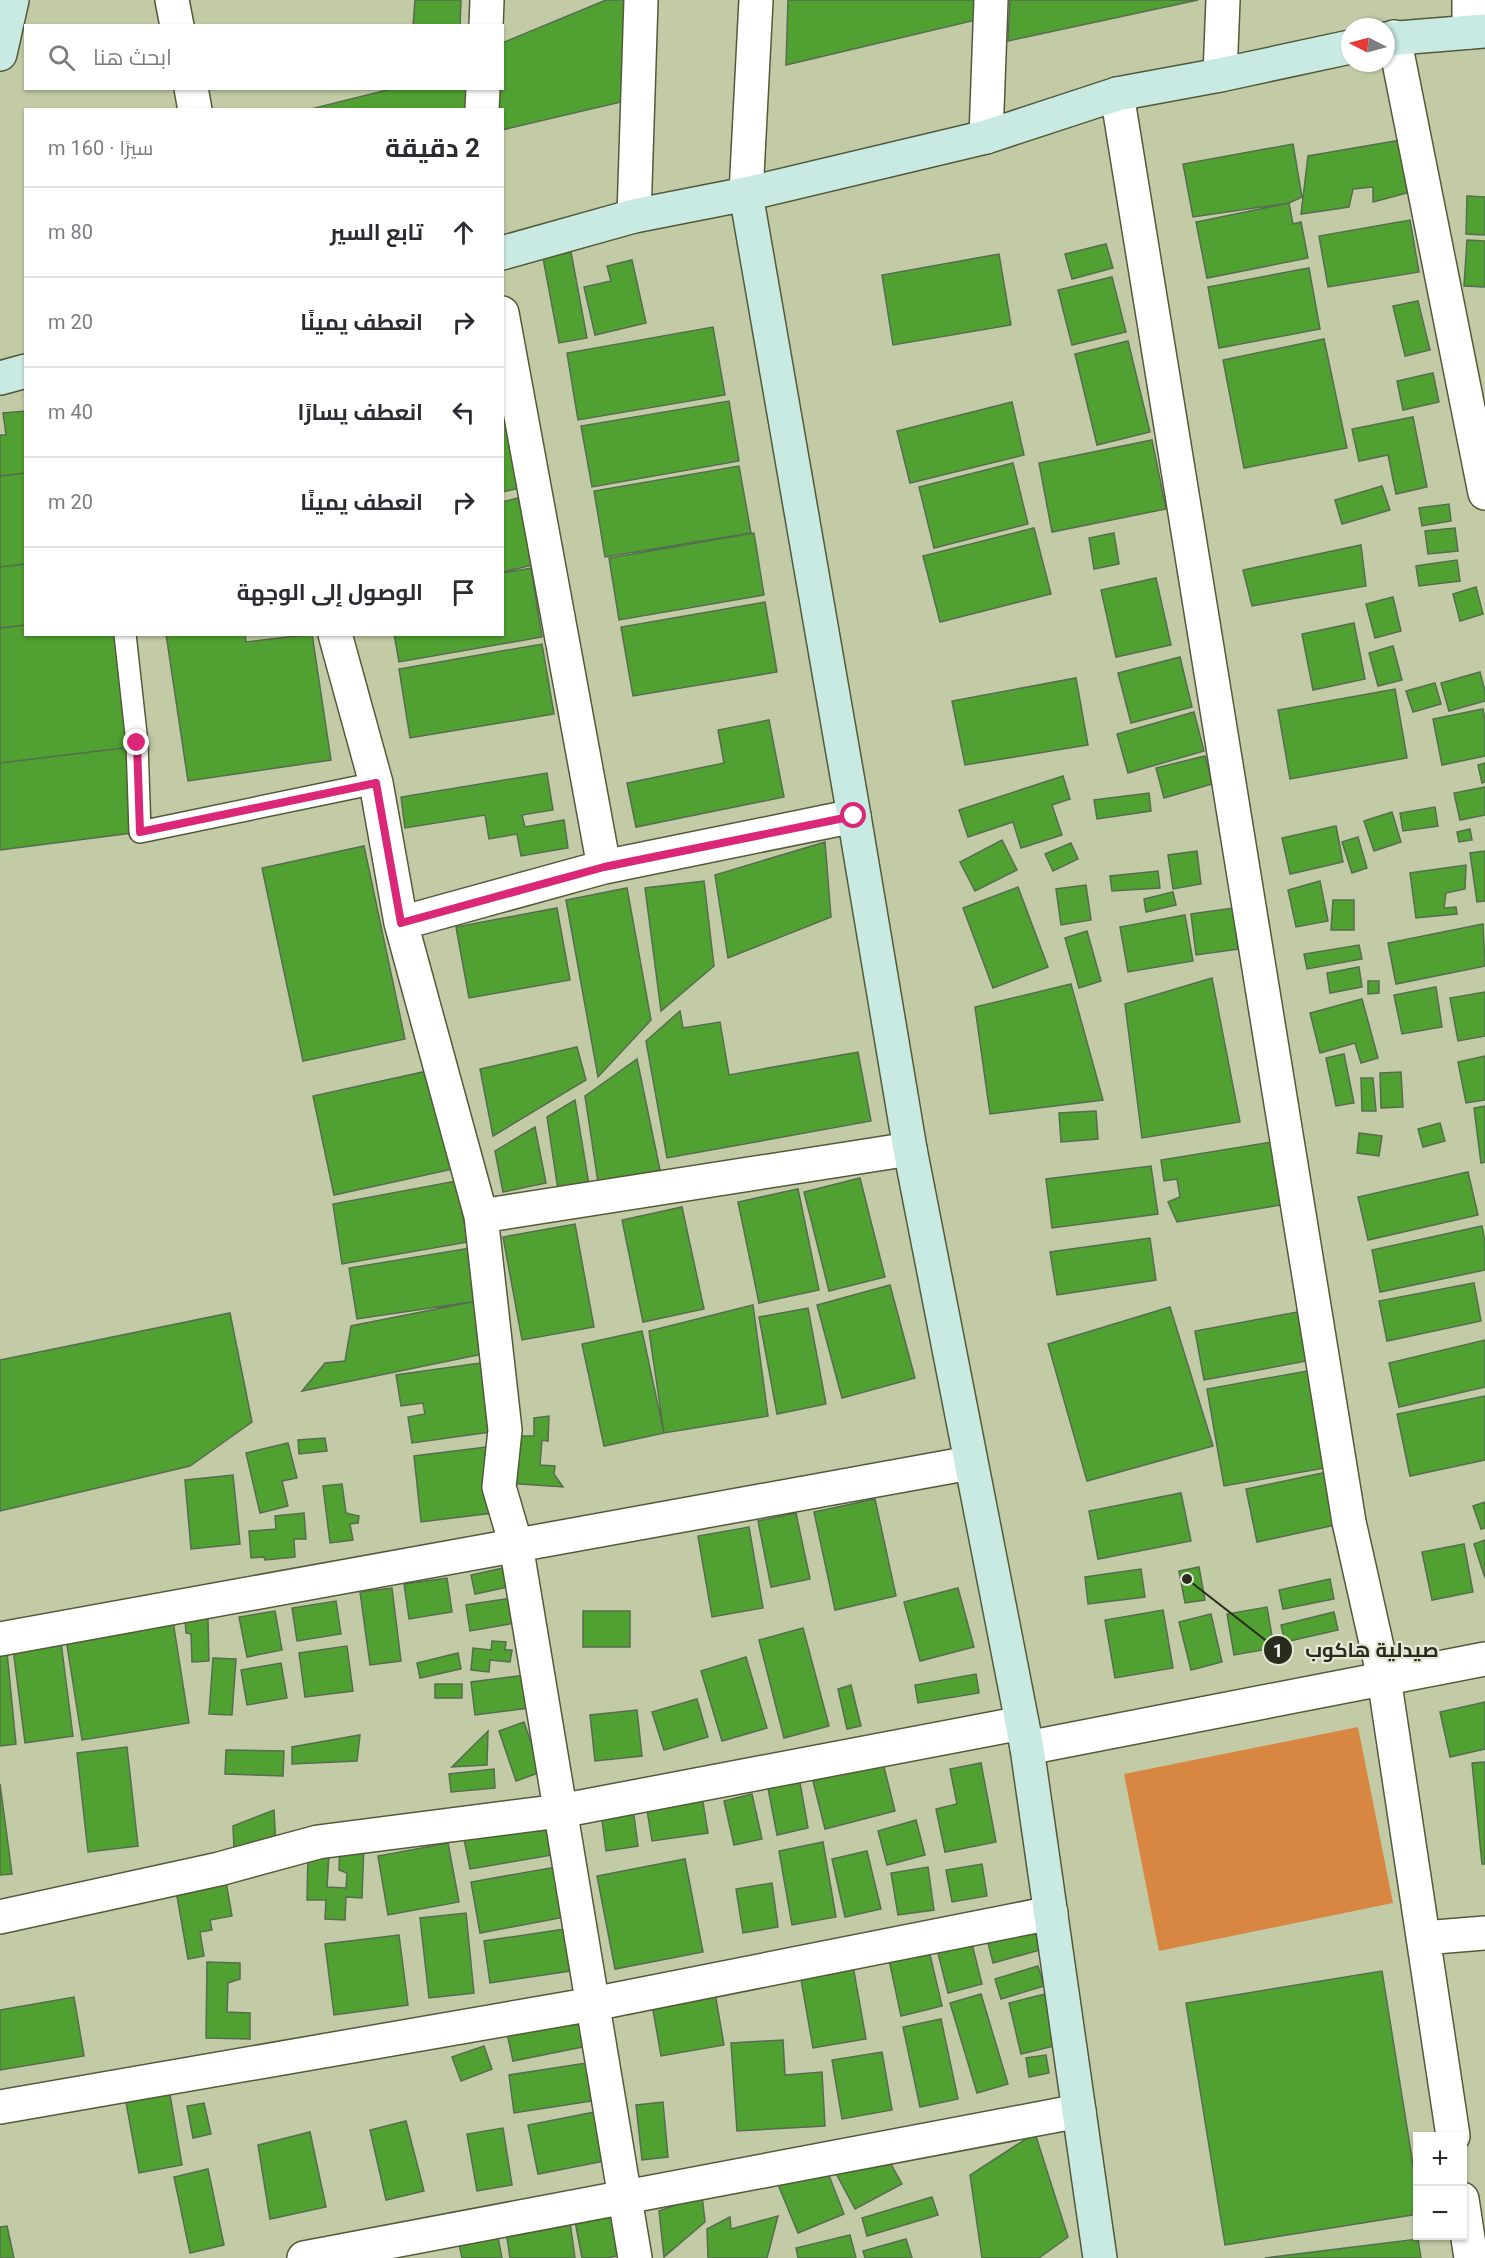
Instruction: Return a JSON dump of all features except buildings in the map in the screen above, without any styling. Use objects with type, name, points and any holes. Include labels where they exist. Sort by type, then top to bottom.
[{"type":"main road","points":[[0,54],[12,0]]},
{"type":"main road","points":[[1395,37],[1474,21]]},
{"type":"main road","points":[[504,252],[634,216],[746,194],[986,137],[1117,94],[1341,49]]},
{"type":"main road","points":[[746,194],[910,1149],[1024,1736],[1100,2258]]},
{"type":"main road","points":[[0,378],[24,371]]},
{"type":"street","points":[[172,0],[177,24]]},
{"type":"street","points":[[486,24],[487,0]]},
{"type":"street","points":[[634,216],[641,0]]},
{"type":"street","points":[[746,194],[756,0]]},
{"type":"street","points":[[986,137],[991,0]]},
{"type":"street","points":[[1220,75],[1223,0]]},
{"type":"street","points":[[1395,58],[1472,359],[1485,494]]},
{"type":"street","points":[[191,90],[195,108]]},
{"type":"street","points":[[482,108],[483,90]]},
{"type":"street","points":[[1117,94],[1348,1522],[1384,1678],[1452,2132]]},
{"type":"street","points":[[504,324],[604,867]]},
{"type":"street","points":[[336,636],[376,783],[401,923],[481,1216],[505,1430],[500,1486],[516,1545],[635,2258]]},
{"type":"street","points":[[401,923],[604,867],[854,816]]},
{"type":"street","points":[[481,1216],[910,1149]]},
{"type":"street","points":[[0,1639],[970,1463]]},
{"type":"street","points":[[0,1917],[219,1869],[318,1842],[560,1811],[1384,1678],[1485,1659]]},
{"type":"street","points":[[0,2107],[593,2004],[1051,1913]]},
{"type":"street","points":[[1423,1938],[1485,1933]]},
{"type":"street","points":[[304,2258],[1079,2111]]},
{"type":"street","points":[[1467,2215],[1475,2241]]},
{"type":"lane","points":[[125,636],[137,743],[140,832],[376,783]]},
{"type":"shaded area","points":[[1358,1727],[1393,1903],[1159,1951],[1124,1774]]},
{"type":"place","name":"صيدلية هاكوب","points":[[1187,1579]]},
{"type":"route","points":[[137,743],[140,832],[376,783],[401,923],[604,867],[854,816]]}]
